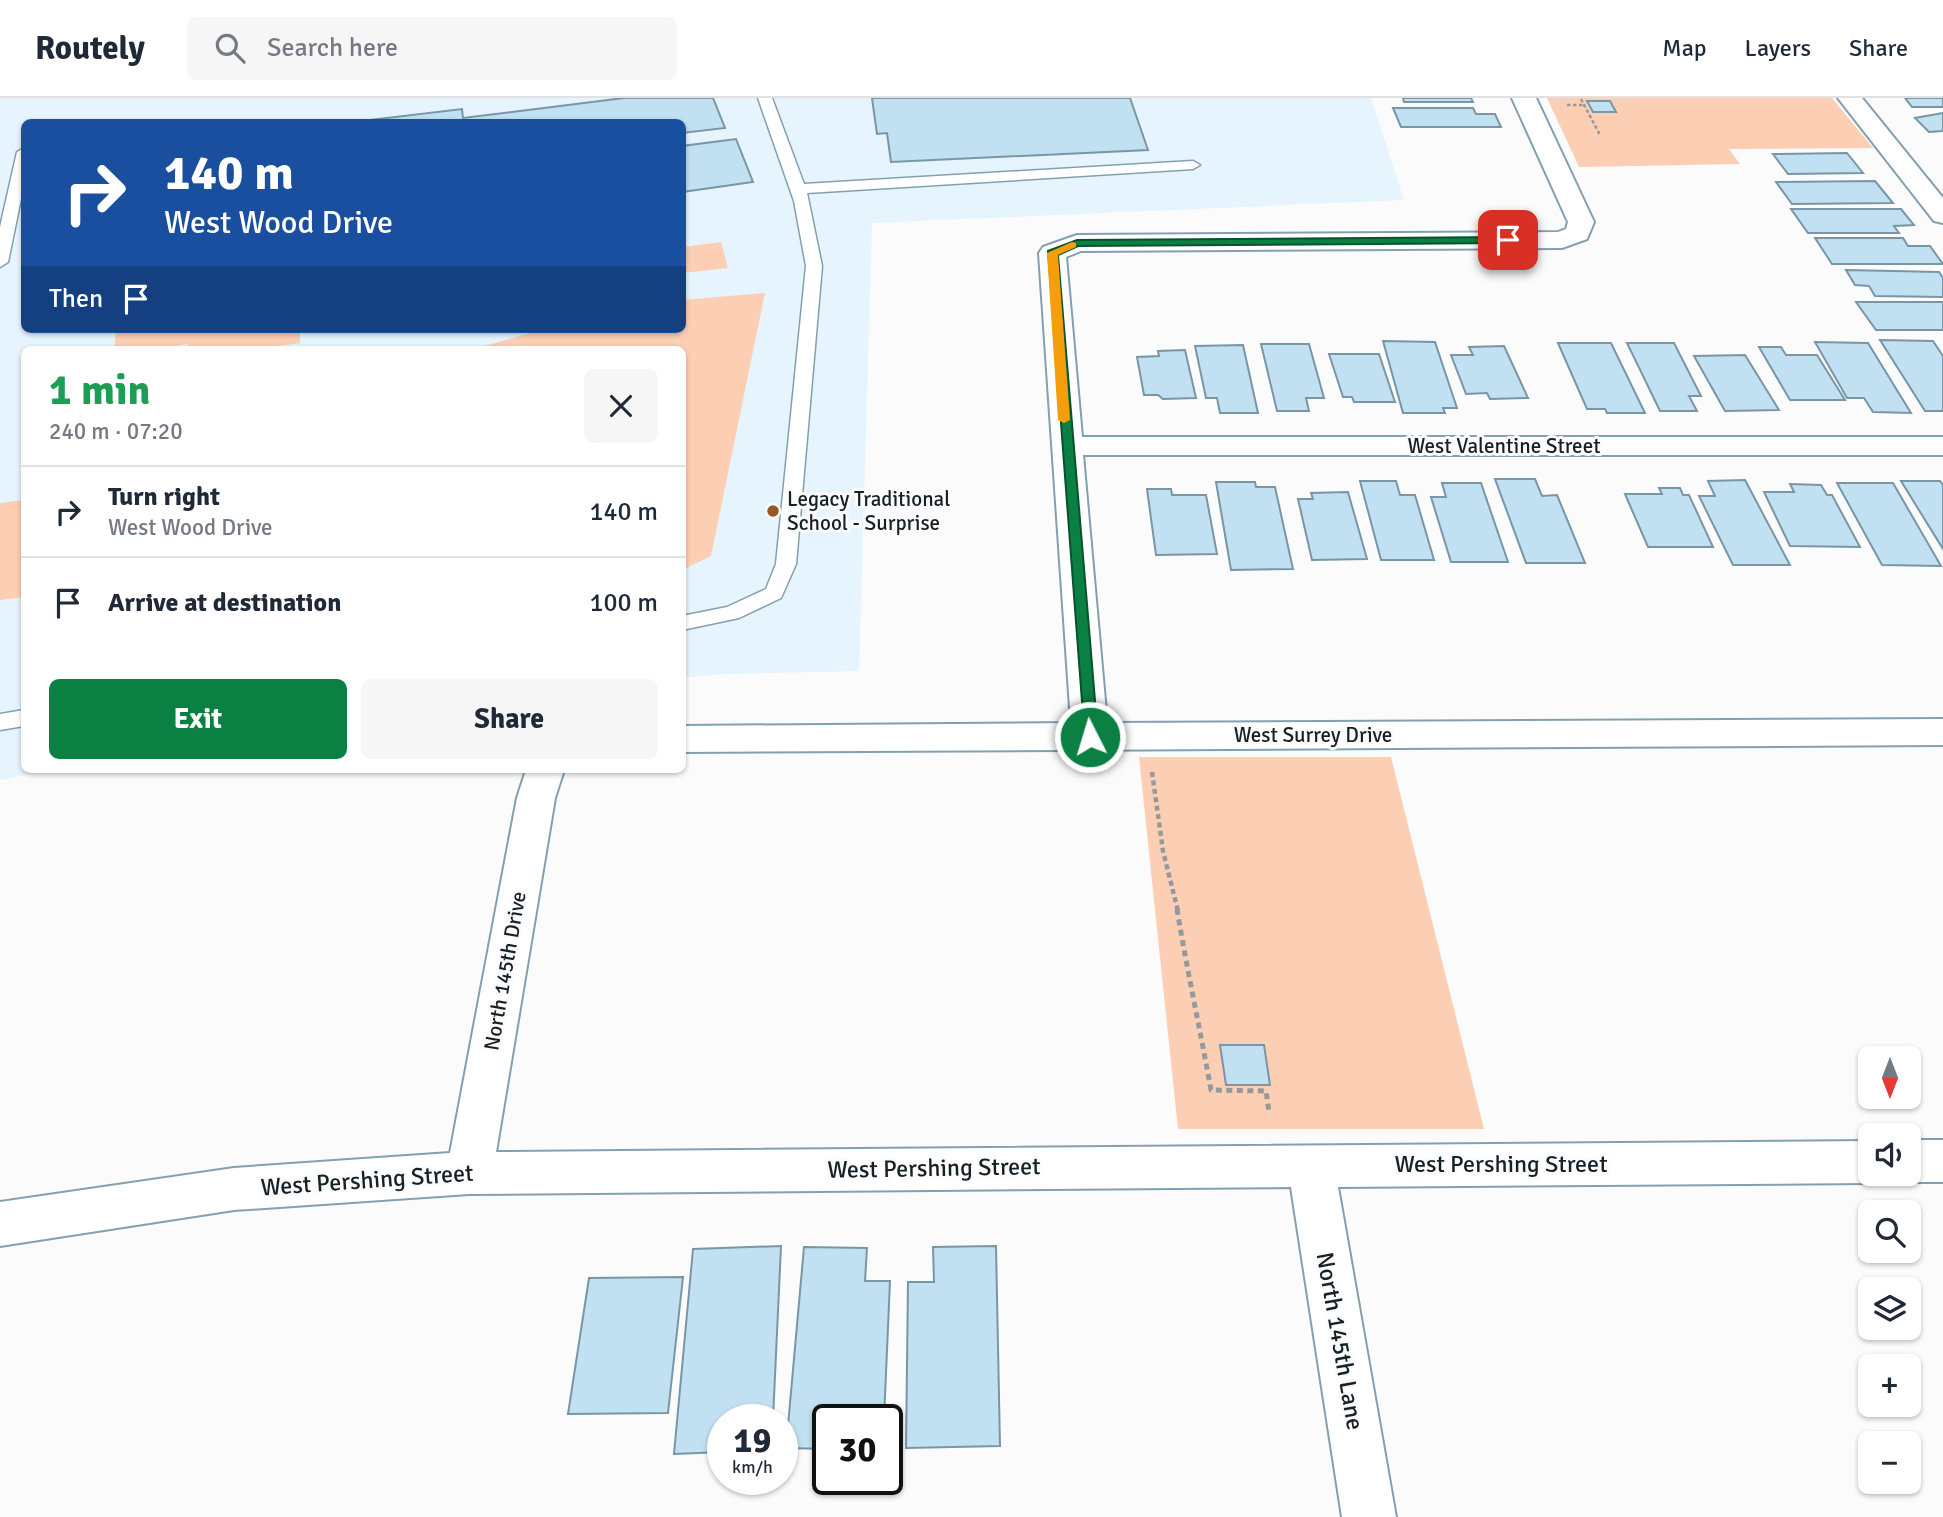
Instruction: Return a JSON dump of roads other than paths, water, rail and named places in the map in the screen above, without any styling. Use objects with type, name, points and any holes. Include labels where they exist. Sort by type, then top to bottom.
[{"type":"street","points":[[1090,737],[1052,253],[1077,243],[1562,240],[1578,233],[1581,222],[1524,98]]},
{"type":"street","points":[[1850,98],[1943,215]]},
{"type":"street","name":"West Valentine Street","points":[[1066,446],[1943,446]]},
{"type":"street","name":"West Surrey Drive","points":[[686,739],[1943,732]]},
{"type":"street","name":"North 145th Drive","points":[[469,1172],[536,798],[544,773]]},
{"type":"street","name":"West Pershing Street","points":[[0,1224],[234,1189],[469,1172],[1858,1161]]},
{"type":"street","points":[[1921,1161],[1943,1161]]},
{"type":"street","name":"North 145th Lane","points":[[1311,1166],[1369,1517]]},
{"type":"lane","points":[[686,622],[732,613],[774,593],[786,564],[814,288],[812,237],[798,189],[765,98]]},
{"type":"lane","points":[[0,262],[21,166]]},
{"type":"lane","points":[[798,189],[1193,166]]},
{"type":"lane","points":[[0,722],[21,718]]},
{"type":"place","name":"Legacy Traditional School - Surprise","points":[[773,511]]}]
